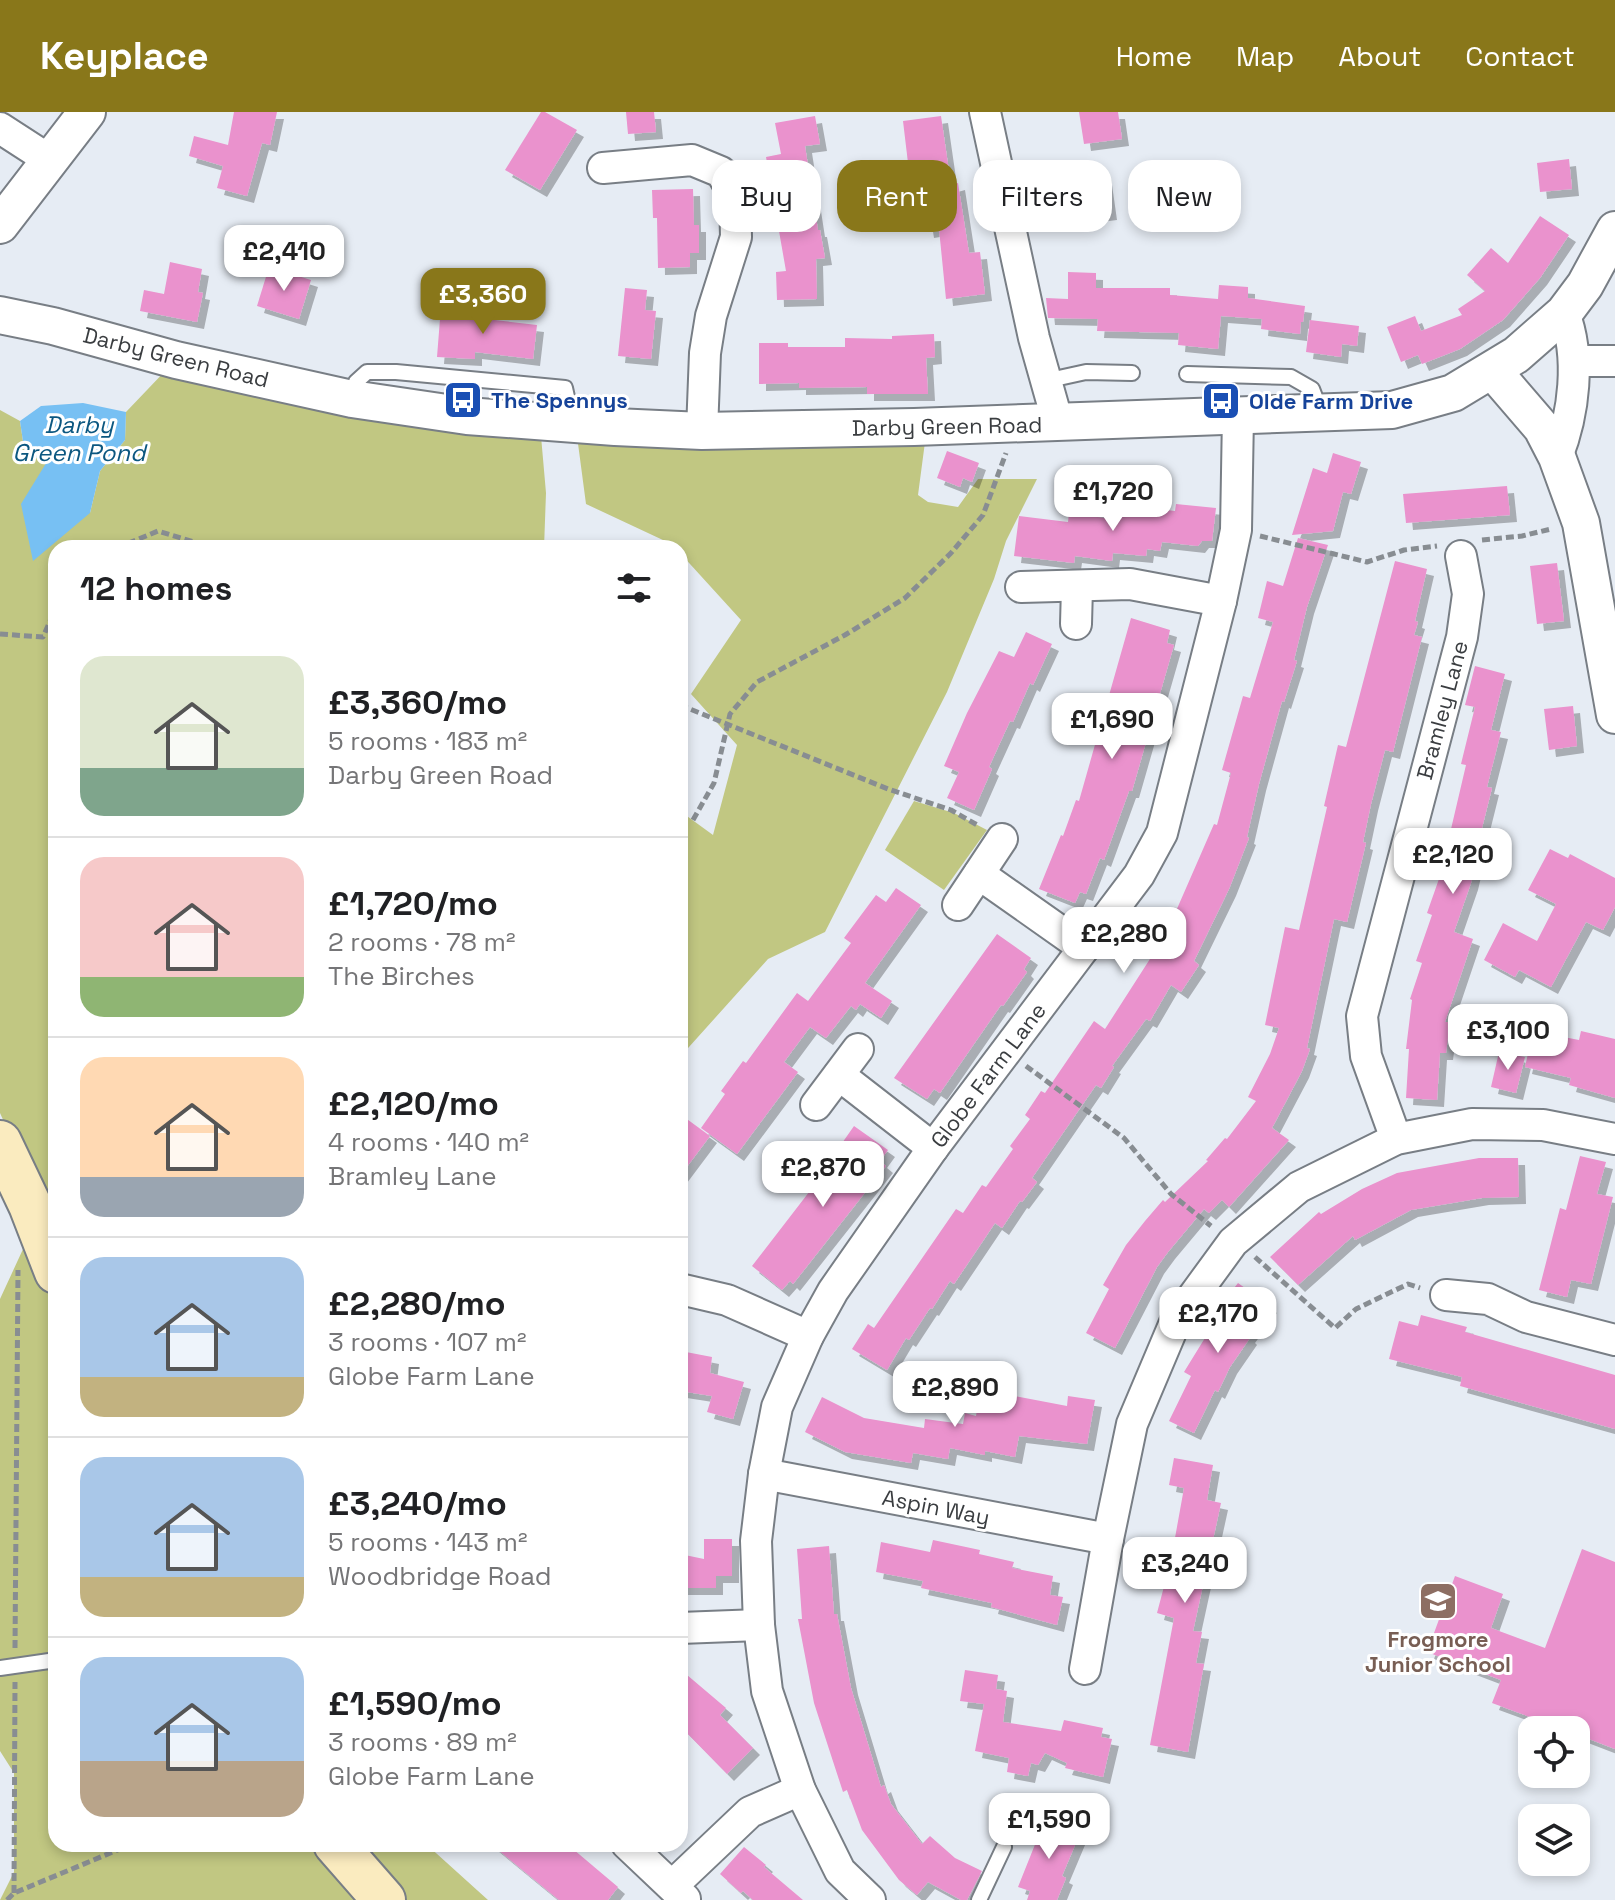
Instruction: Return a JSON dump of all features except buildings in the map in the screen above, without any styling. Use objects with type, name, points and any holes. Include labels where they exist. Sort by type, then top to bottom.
[{"type":"main road","points":[[0,1142],[30,1205],[37,1268]]},
{"type":"main road","points":[[342,1852],[384,1900]]},
{"type":"street","points":[[0,225],[87,112]]},
{"type":"street","points":[[985,112],[1045,382],[1058,423]]},
{"type":"street","points":[[0,128],[51,161]]},
{"type":"street","points":[[603,168],[692,160],[721,172],[735,196],[736,237],[711,316],[705,353],[702,431]]},
{"type":"street","name":"Darby Green Road","points":[[0,315],[53,326],[176,360],[352,399],[467,416],[573,424],[702,431],[1058,423],[1392,410],[1453,393],[1493,371],[1564,313],[1585,285],[1615,230]]},
{"type":"street","points":[[1557,457],[1565,435],[1575,361],[1572,333],[1564,313]]},
{"type":"street","points":[[1575,361],[1615,361]]},
{"type":"street","points":[[1493,371],[1542,428],[1557,457],[1581,523],[1615,715]]},
{"type":"street","name":"Globe Farm Lane","points":[[870,1900],[840,1871],[800,1790],[767,1691],[759,1625],[756,1541],[764,1474],[777,1407],[808,1336],[833,1291],[933,1148],[1139,875],[1162,833],[1236,530],[1238,415]]},
{"type":"street","name":"Bramley Lane","points":[[1396,1139],[1366,1056],[1362,1016],[1462,637],[1468,594],[1458,548]]},
{"type":"street","points":[[1021,587],[1130,584],[1221,601]]},
{"type":"street","points":[[1076,624],[1077,587]]},
{"type":"street","points":[[958,905],[1002,839]]},
{"type":"street","points":[[979,874],[1084,948]]},
{"type":"street","points":[[816,1105],[858,1049]]},
{"type":"street","points":[[839,1075],[933,1148]]},
{"type":"street","points":[[1085,1669],[1132,1424],[1176,1320],[1233,1242],[1299,1187],[1396,1139],[1472,1124],[1543,1125],[1615,1139]]},
{"type":"street","points":[[688,1291],[727,1300],[808,1336]]},
{"type":"street","points":[[1446,1295],[1488,1299],[1526,1317],[1615,1340]]},
{"type":"street","name":"Aspin Way","points":[[764,1474],[1108,1539]]},
{"type":"street","points":[[688,1628],[759,1625]]},
{"type":"street","points":[[635,1852],[679,1893],[750,1812],[800,1790]]},
{"type":"lane","name":"Darby Green Road","points":[[1045,382],[1086,372],[1132,373]]},
{"type":"lane","points":[[1187,374],[1291,377],[1312,389],[1322,413]]},
{"type":"lane","points":[[8,1666],[48,1661]]},
{"type":"lane","points":[[979,1900],[1004,1847]]},
{"type":"path","points":[[693,820],[714,783],[730,714],[757,682],[845,635],[905,598],[951,553],[983,515],[1006,455],[1012,424]]},
{"type":"path","points":[[1236,530],[1367,562],[1404,550],[1458,548],[1581,523]]},
{"type":"path","points":[[136,540],[158,531],[188,540]]},
{"type":"path","points":[[0,634],[6,637],[43,637],[48,626]]},
{"type":"path","points":[[688,708],[888,789],[951,810],[1002,839]]},
{"type":"path","points":[[14,1893],[8,1666],[37,1268]]},
{"type":"path","points":[[7,1900],[14,1893],[113,1852]]},
{"type":"green space","points":[[168,368],[541,436],[546,493],[544,540],[48,540],[48,1192],[37,1195],[0,1113],[0,410],[20,421],[25,455],[49,460],[90,513],[100,471],[125,440],[126,412]]},
{"type":"green space","points":[[577,436],[925,442],[918,495],[928,502],[958,507],[978,479],[1037,479],[1006,541],[994,579],[947,692],[825,932],[768,959],[688,1048],[688,817],[713,835],[737,745],[691,694],[741,620],[688,562],[688,540],[663,540],[586,504]]},
{"type":"green space","points":[[914,801],[954,813],[987,830],[944,890],[885,850]]},
{"type":"green space","points":[[48,1206],[48,1852],[435,1852],[488,1900],[0,1900],[14,1872],[14,1773],[0,1751],[0,1299],[42,1208]]},
{"type":"water","name":"Darby Green Pond","points":[[83,403],[126,412],[125,440],[100,471],[90,513],[58,540],[48,540],[48,548],[33,561],[21,504],[48,460],[25,455],[20,421],[41,406]]},
{"type":"place","name":"The Spennys","points":[[463,400]]},
{"type":"place","name":"Olde Farm Drive","points":[[1221,401]]},
{"type":"place","name":"Frogmore Junior School","points":[[1438,1601]]}]
